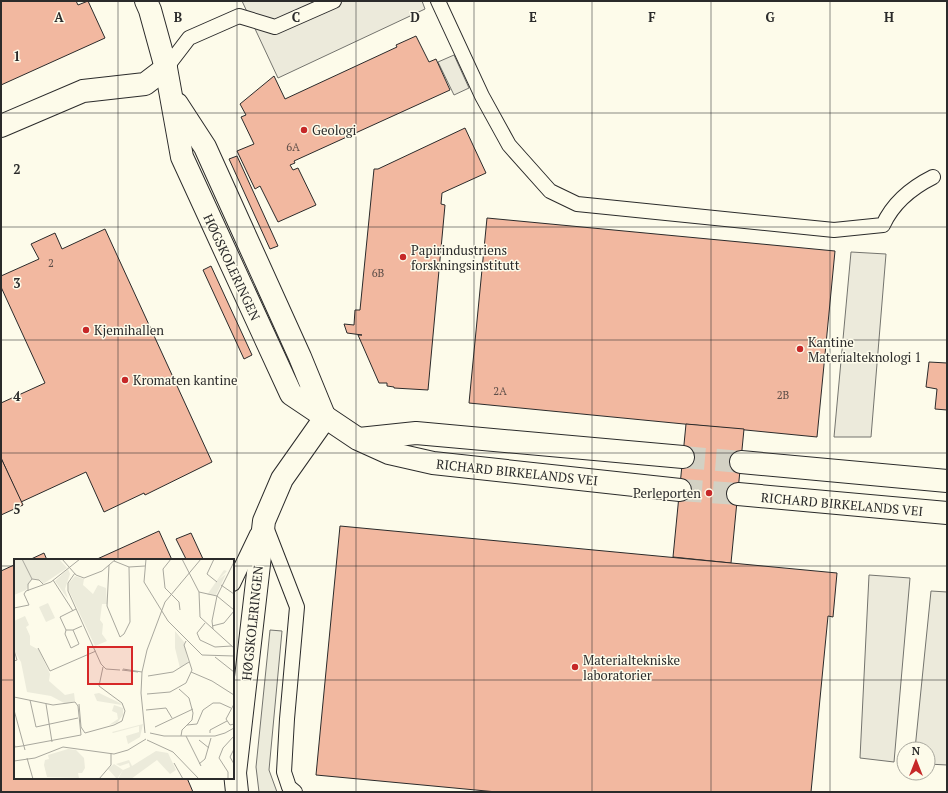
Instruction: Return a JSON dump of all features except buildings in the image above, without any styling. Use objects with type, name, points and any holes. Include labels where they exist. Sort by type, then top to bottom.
[{"type":"street","name":"HØGSKOLERINGEN","points":[[146,1],[150,10],[173,98],[182,157],[291,394],[325,418],[282,479],[264,521],[235,778]]},
{"type":"street","points":[[1,126],[84,91],[145,84],[166,68]]},
{"type":"street","name":"RICHARD BIRKELANDS VEI","points":[[325,418],[358,439],[389,453],[433,463],[680,490]]},
{"type":"street","points":[[358,439],[416,434],[683,457]]},
{"type":"street","points":[[741,462],[947,480]]},
{"type":"street","name":"RICHARD BIRKELANDS VEI","points":[[738,494],[947,513]]},
{"type":"lane","points":[[166,68],[189,38],[239,16],[275,27],[334,1]]},
{"type":"lane","points":[[438,1],[482,96],[508,145],[550,192],[577,204],[834,230],[884,225],[889,211],[916,186],[933,177]]},
{"type":"lane","points":[[264,521],[297,607],[284,772],[289,787],[295,792]]},
{"type":"lane","name":"HØGSKOLERINGEN","points":[[234,582],[264,521]]},
{"type":"shaded area","points":[[242,1],[422,1],[425,9],[278,78]]},
{"type":"shaded area","points":[[454,55],[469,88],[454,95],[438,62]]},
{"type":"shaded area","points":[[851,252],[886,254],[871,437],[834,437]]},
{"type":"shaded area","points":[[869,575],[910,578],[894,762],[860,758]]},
{"type":"shaded area","points":[[931,591],[947,592],[947,765],[936,764],[936,741],[916,741]]},
{"type":"shaded area","points":[[270,630],[282,631],[269,770],[277,792],[259,792],[256,767]]},
{"type":"tunnel","points":[[683,457],[741,462]]},
{"type":"tunnel","points":[[680,490],[738,494]]},
{"type":"place","name":"Geologi","points":[[304,130]]},
{"type":"place","name":"Papirindustriens forskningsinstitutt","points":[[403,257]]},
{"type":"place","name":"Kjemihallen","points":[[86,330]]},
{"type":"place","name":"Kantine Materialteknologi 1","points":[[800,349]]},
{"type":"place","name":"Kromaten kantine","points":[[125,380]]},
{"type":"place","name":"Perleporten","points":[[709,493]]},
{"type":"place","name":"Materialtekniske laboratorier","points":[[575,667]]}]
